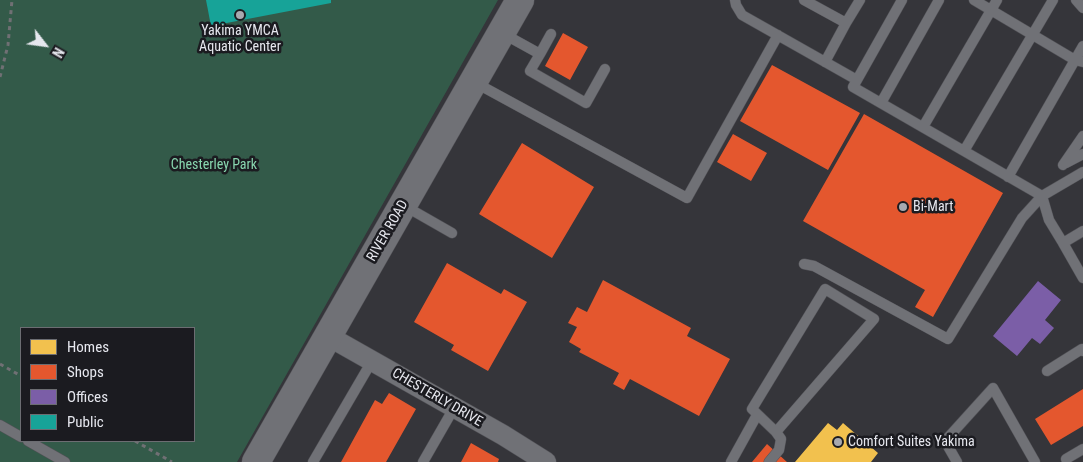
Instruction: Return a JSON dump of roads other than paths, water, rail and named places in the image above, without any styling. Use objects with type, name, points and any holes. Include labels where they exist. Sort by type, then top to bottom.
[{"type":"street","name":"RIVER ROAD","points":[[256,462],[520,0]]},
{"type":"street","name":"CHESTERLY DRIVE","points":[[328,336],[546,462]]},
{"type":"lane","points":[[735,0],[742,15],[857,80]]},
{"type":"lane","points":[[804,0],[846,23]]},
{"type":"lane","points":[[825,62],[860,0]]},
{"type":"lane","points":[[881,103],[939,0]]},
{"type":"lane","points":[[974,0],[1079,61]]},
{"type":"lane","points":[[923,127],[997,0]]},
{"type":"lane","points":[[964,151],[1053,0]]},
{"type":"lane","points":[[1076,0],[1083,8]]},
{"type":"lane","points":[[899,1],[853,86],[1042,196],[1049,220],[1083,278]]},
{"type":"lane","points":[[501,32],[540,54]]},
{"type":"lane","points":[[551,34],[530,71],[586,103],[605,68]]},
{"type":"lane","points":[[473,82],[687,198],[778,35]]},
{"type":"lane","points":[[1008,177],[1079,61],[1083,46]]},
{"type":"lane","points":[[1083,136],[1063,165],[1083,154]]},
{"type":"lane","points":[[804,264],[814,266],[948,339],[1022,218],[1042,196],[1083,172]]},
{"type":"lane","points":[[403,205],[452,233]]},
{"type":"lane","points":[[1063,243],[1083,231]]},
{"type":"lane","points":[[769,462],[780,450],[780,440],[776,432],[752,410],[825,289],[874,319],[776,432]]},
{"type":"lane","points":[[1046,371],[1082,349],[1083,351]]},
{"type":"lane","points":[[313,462],[372,361]]},
{"type":"lane","points":[[957,462],[945,441],[993,388],[1035,462]]},
{"type":"lane","points":[[423,462],[454,408]]},
{"type":"lane","points":[[731,462],[757,415]]},
{"type":"lane","points":[[0,425],[20,436]]},
{"type":"lane","points":[[30,442],[65,462]]},
{"type":"lane","points":[[1066,459],[1083,449]]},
{"type":"place","name":"Yakima YMCA Aquatic Center","points":[[240,15]]},
{"type":"place","name":"Bi-Mart","points":[[903,207]]},
{"type":"place","name":"Comfort Suites Yakima","points":[[838,442]]},
{"type":"park label","name":"Chesterley Park","points":[[214,165]]}]
